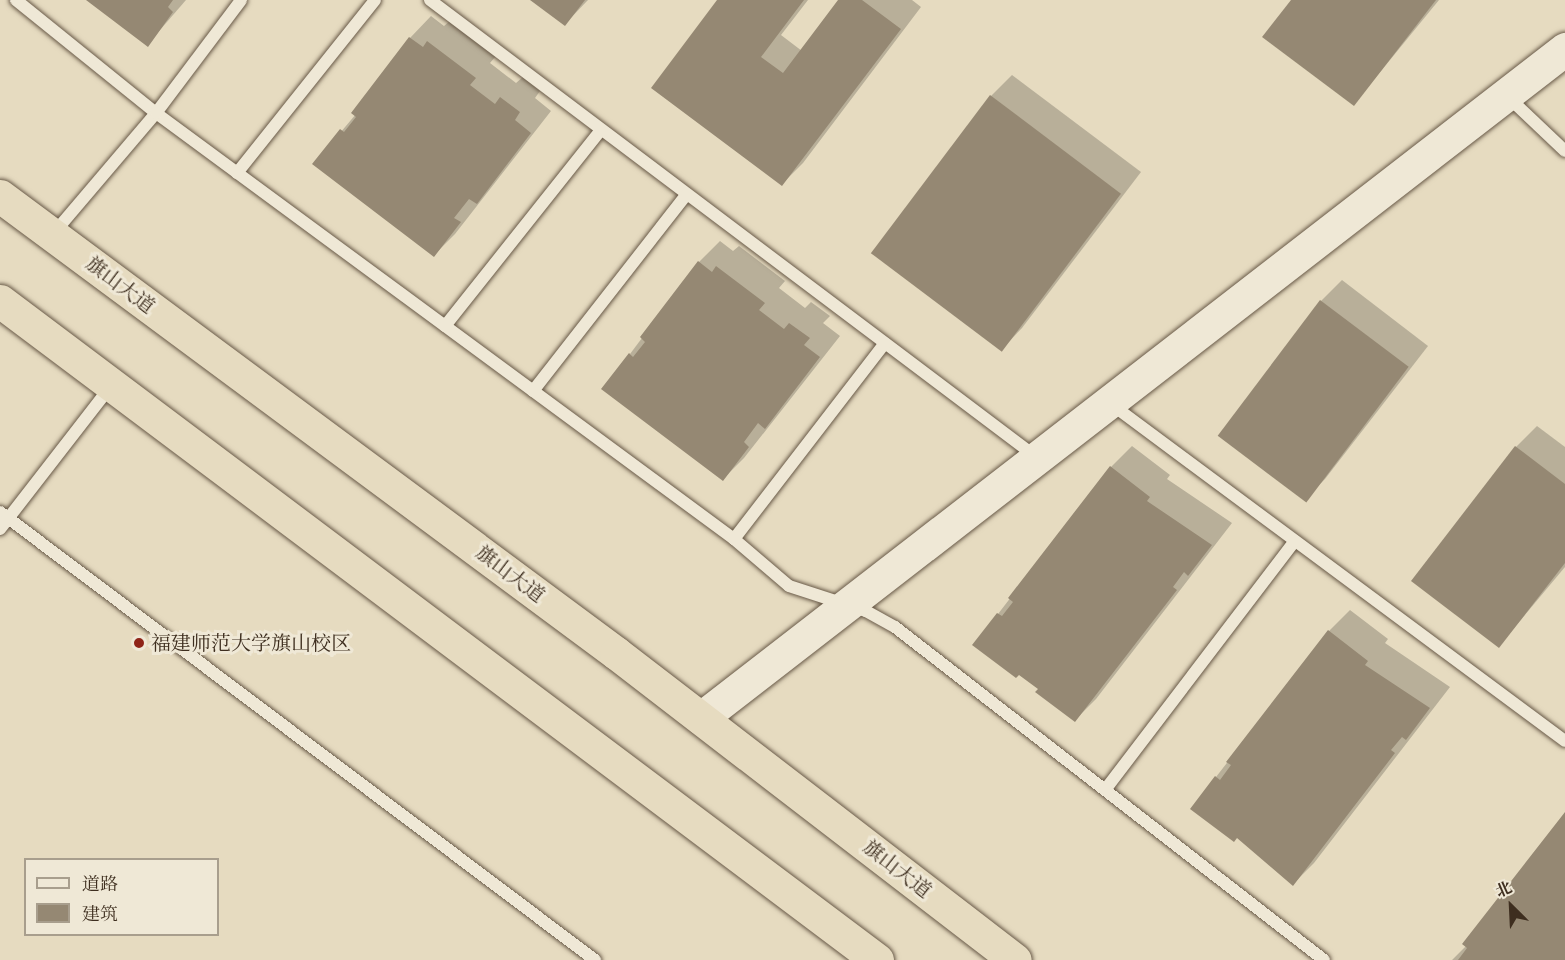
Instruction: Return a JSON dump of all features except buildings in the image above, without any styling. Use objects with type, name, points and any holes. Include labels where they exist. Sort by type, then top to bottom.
[{"type":"highway","name":"旗山大道","points":[[0,196],[701,718],[1015,960]]},
{"type":"highway","points":[[0,301],[113,383],[877,960]]},
{"type":"street","points":[[701,718],[1110,404],[1565,49]]},
{"type":"lane","points":[[16,0],[156,114],[734,539],[789,586],[805,594],[849,604],[895,627],[1324,960]]},
{"type":"lane","points":[[53,235],[156,114],[241,0]]},
{"type":"lane","points":[[237,173],[375,0]]},
{"type":"lane","points":[[430,0],[600,131],[1038,459]]},
{"type":"lane","points":[[1505,94],[1565,151]]},
{"type":"lane","points":[[445,326],[600,131]]},
{"type":"lane","points":[[533,391],[686,195]]},
{"type":"lane","points":[[734,539],[885,343]]},
{"type":"lane","points":[[0,529],[4,515],[113,383]]},
{"type":"lane","points":[[1110,404],[1565,741]]},
{"type":"lane","points":[[4,515],[595,960]]},
{"type":"lane","points":[[1105,790],[1295,541]]},
{"type":"place","name":"福建师范大学旗山校区","points":[[139,643]]}]
